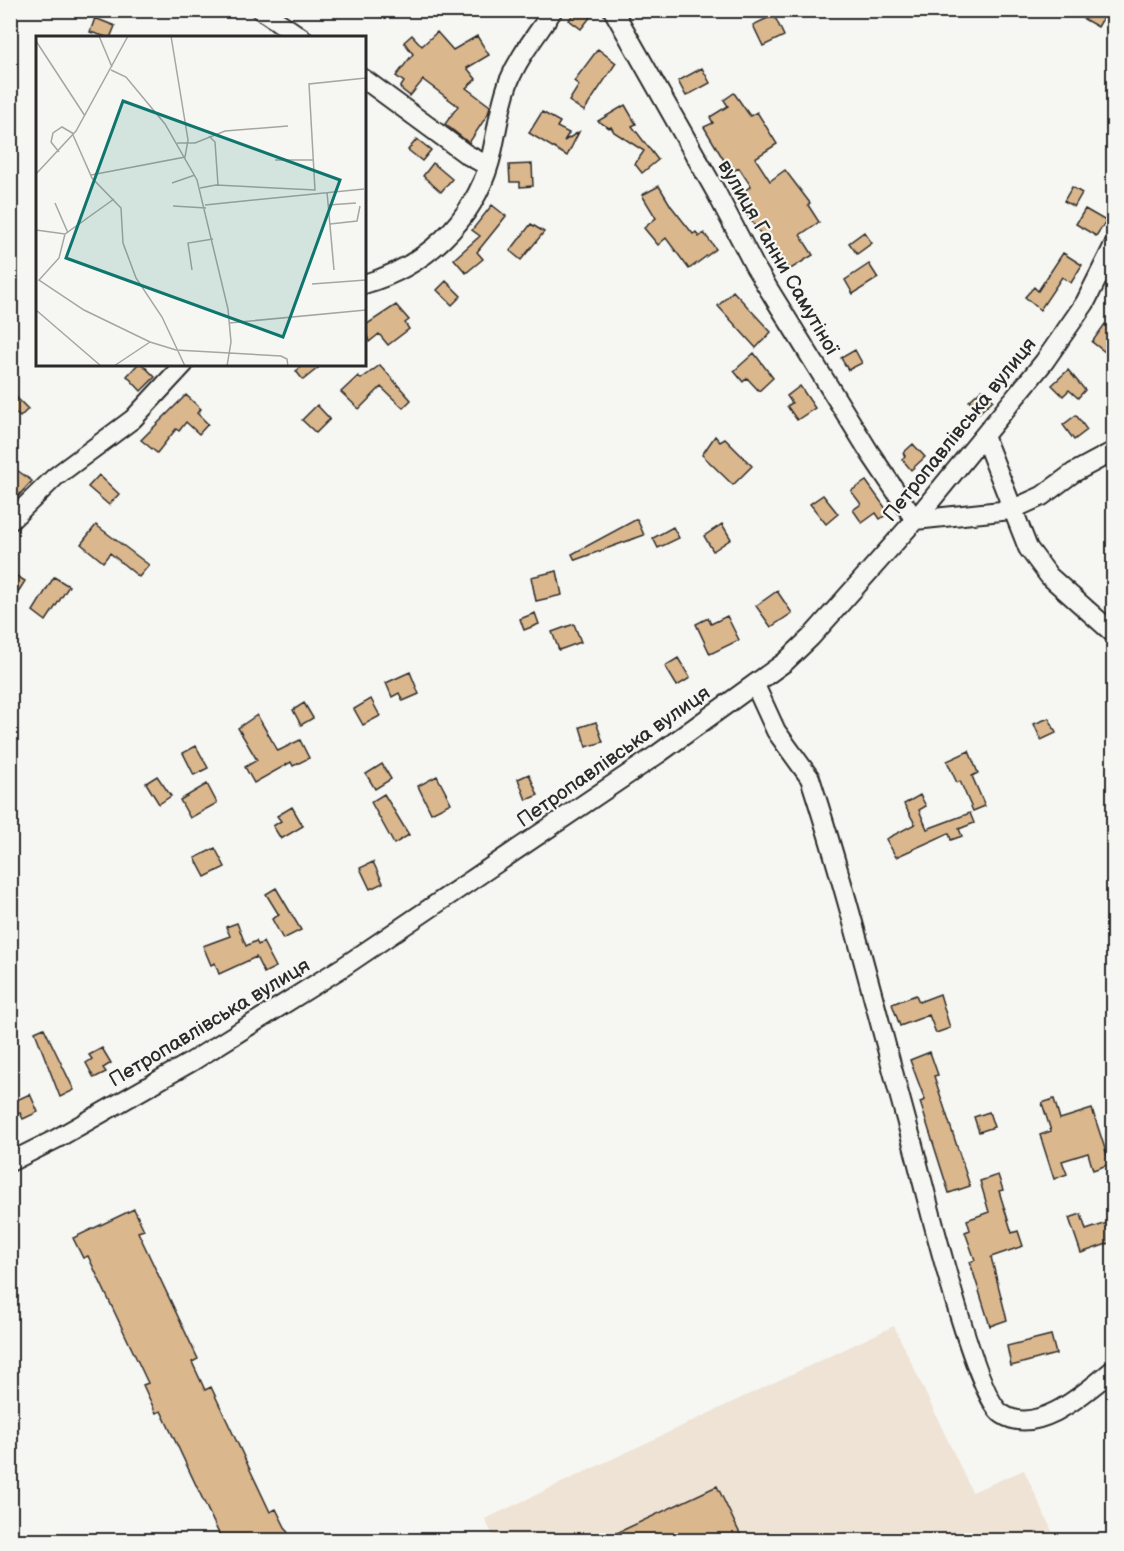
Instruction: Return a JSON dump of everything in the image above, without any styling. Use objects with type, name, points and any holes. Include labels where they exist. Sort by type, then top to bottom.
[{"type":"street","points":[[261,10],[299,36]]},
{"type":"street","points":[[366,283],[409,267],[446,236],[468,208],[488,166],[496,120],[510,80],[527,47],[553,10]]},
{"type":"street","name":"вулиця Ганни Самутіної","points":[[613,10],[760,276],[870,453],[915,520]]},
{"type":"street","points":[[366,80],[466,154],[488,166]]},
{"type":"street","name":"Петропавлівська вулиця","points":[[10,1162],[56,1139],[191,1062],[343,967],[755,685],[811,637],[915,520],[984,436],[1069,328],[1093,289],[1113,245]]},
{"type":"street","points":[[10,520],[55,477],[134,419],[182,366]]},
{"type":"street","points":[[984,436],[1021,536],[1038,563],[1113,634]]},
{"type":"street","points":[[915,520],[1001,514],[1042,496],[1073,473],[1113,451]]},
{"type":"street","points":[[755,685],[776,731],[807,770],[812,785],[942,1253],[981,1378],[993,1405],[1003,1415],[1011,1418],[1033,1418],[1045,1415],[1078,1400],[1113,1369]]},
{"type":"shaded area","points":[[894,1326],[972,1492],[1024,1470],[1056,1540],[495,1540],[485,1519]]},
{"type":"building","points":[[576,10],[596,10],[581,29],[569,20]]},
{"type":"building","points":[[1068,10],[1108,10],[1098,27]]},
{"type":"building","points":[[774,15],[784,36],[763,46],[753,25]]},
{"type":"building","points":[[95,18],[115,26],[111,36],[90,32]]},
{"type":"building","points":[[437,32],[453,50],[477,36],[489,55],[467,68],[476,79],[466,88],[490,106],[488,114],[469,143],[445,124],[458,106],[423,80],[410,96],[400,88],[404,82],[396,76],[413,54],[404,42],[412,35],[422,46]]},
{"type":"building","points":[[598,49],[616,63],[584,111],[569,101],[579,85],[574,81]]},
{"type":"building","points":[[702,68],[710,83],[686,96],[678,81]]},
{"type":"building","points":[[734,93],[750,116],[757,112],[777,144],[755,158],[770,181],[785,170],[810,203],[808,205],[819,222],[800,235],[813,255],[789,270],[769,239],[766,241],[746,214],[751,210],[740,194],[751,186],[739,168],[731,172],[704,127],[713,123],[710,117],[728,106],[724,100]]},
{"type":"building","points":[[625,105],[636,124],[632,126],[658,160],[642,173],[635,164],[644,151],[614,132],[611,127],[598,121]]},
{"type":"building","points":[[542,112],[560,122],[557,127],[569,133],[564,141],[579,132],[567,156],[529,133]]},
{"type":"building","points":[[417,139],[431,150],[422,161],[408,150]]},
{"type":"building","points":[[433,163],[452,179],[441,192],[423,176]]},
{"type":"building","points":[[532,164],[533,186],[520,187],[520,182],[510,182],[509,165]]},
{"type":"building","points":[[659,186],[693,234],[696,232],[699,237],[704,233],[716,249],[689,269],[666,238],[658,245],[644,228],[656,218],[642,195]]},
{"type":"building","points":[[1072,187],[1082,193],[1074,207],[1064,201]]},
{"type":"building","points":[[492,205],[506,216],[477,252],[483,259],[466,273],[454,259],[480,236],[472,230]]},
{"type":"building","points":[[1085,209],[1106,221],[1096,236],[1076,224]]},
{"type":"building","points":[[531,224],[544,232],[521,260],[510,251]]},
{"type":"building","points":[[864,232],[872,243],[857,254],[849,243]]},
{"type":"building","points":[[1063,253],[1082,265],[1071,283],[1062,277],[1040,310],[1025,297],[1034,287],[1038,291]]},
{"type":"building","points":[[869,264],[878,278],[853,294],[845,280]]},
{"type":"building","points":[[446,281],[461,296],[452,305],[437,290]]},
{"type":"building","points":[[733,291],[771,332],[756,348],[718,306]]},
{"type":"building","points":[[396,305],[409,320],[405,323],[409,329],[388,345],[379,334],[369,342],[366,325]]},
{"type":"building","points":[[1105,324],[1113,330],[1113,358],[1092,342]]},
{"type":"building","points":[[855,350],[862,363],[848,370],[841,358]]},
{"type":"building","points":[[754,353],[773,378],[759,391],[747,378],[743,382],[734,371]]},
{"type":"building","points":[[380,365],[411,400],[403,408],[381,387],[359,409],[341,392],[358,376],[361,379]]},
{"type":"building","points":[[136,366],[144,366],[155,377],[141,391],[127,376]]},
{"type":"building","points":[[302,366],[320,366],[303,380],[296,371]]},
{"type":"building","points":[[1068,370],[1085,390],[1078,398],[1069,390],[1063,396],[1052,385]]},
{"type":"building","points":[[800,386],[815,408],[797,420],[787,406],[792,403],[787,396]]},
{"type":"building","points":[[982,389],[993,400],[979,413],[969,401]]},
{"type":"building","points":[[10,391],[28,409],[20,417],[10,408]]},
{"type":"building","points":[[186,395],[201,409],[197,413],[208,424],[199,434],[186,422],[179,431],[176,429],[157,453],[141,440]]},
{"type":"building","points":[[317,405],[330,419],[316,433],[302,420]]},
{"type":"building","points":[[1076,415],[1087,430],[1074,440],[1063,425]]},
{"type":"building","points":[[715,436],[720,442],[725,439],[752,466],[733,485],[702,455]]},
{"type":"building","points":[[913,444],[925,457],[911,470],[902,459],[905,456],[903,453]]},
{"type":"building","points":[[10,465],[32,481],[10,505]]},
{"type":"building","points":[[99,475],[119,494],[109,505],[88,487]]},
{"type":"building","points":[[866,481],[889,513],[880,519],[876,513],[862,523],[853,510],[861,504],[851,491]]},
{"type":"building","points":[[823,495],[838,514],[826,524],[810,504]]},
{"type":"building","points":[[637,519],[644,535],[575,560],[572,554]]},
{"type":"building","points":[[722,524],[731,539],[713,551],[704,536]]},
{"type":"building","points":[[96,525],[149,565],[139,577],[110,553],[103,562],[81,544]]},
{"type":"building","points":[[673,527],[679,538],[658,548],[653,538]]},
{"type":"building","points":[[557,571],[562,595],[536,601],[531,577]]},
{"type":"building","points":[[10,572],[25,581],[10,605]]},
{"type":"building","points":[[54,577],[69,586],[46,621],[33,611]]},
{"type":"building","points":[[777,591],[792,613],[771,627],[756,606]]},
{"type":"building","points":[[535,613],[539,624],[524,630],[520,619]]},
{"type":"building","points":[[727,616],[739,640],[710,654],[696,624],[708,618],[711,624]]},
{"type":"building","points":[[574,624],[581,642],[559,650],[552,632]]},
{"type":"building","points":[[678,658],[690,678],[677,686],[665,666]]},
{"type":"building","points":[[410,672],[419,694],[403,701],[399,693],[392,697],[386,683]]},
{"type":"building","points":[[371,699],[380,716],[363,725],[354,709]]},
{"type":"building","points":[[304,703],[313,718],[301,725],[293,710]]},
{"type":"building","points":[[257,715],[278,751],[300,740],[309,758],[293,766],[291,762],[254,783],[245,767],[257,760],[238,728]]},
{"type":"building","points":[[1049,718],[1056,733],[1041,740],[1034,724]]},
{"type":"building","points":[[596,722],[603,742],[586,747],[580,727]]},
{"type":"building","points":[[196,746],[208,768],[194,775],[183,753]]},
{"type":"building","points":[[969,751],[978,773],[972,776],[985,806],[973,811],[960,781],[957,783],[947,761]]},
{"type":"building","points":[[382,764],[391,779],[375,789],[366,774]]},
{"type":"building","points":[[529,774],[538,795],[526,800],[518,779]]},
{"type":"building","points":[[157,776],[171,796],[159,804],[146,783]]},
{"type":"building","points":[[437,776],[451,803],[431,813],[418,786]]},
{"type":"building","points":[[207,784],[217,803],[190,818],[180,800]]},
{"type":"building","points":[[384,794],[409,835],[394,844],[371,802]]},
{"type":"building","points":[[920,795],[926,806],[919,810],[927,829],[970,813],[974,823],[959,829],[962,836],[951,840],[949,833],[896,857],[886,839],[915,824],[904,804]]},
{"type":"building","points":[[292,807],[303,826],[281,839],[273,826],[281,821],[277,816]]},
{"type":"building","points":[[215,848],[225,867],[205,877],[195,858]]},
{"type":"building","points":[[373,862],[383,883],[370,889],[360,868]]},
{"type":"building","points":[[276,888],[301,930],[283,939],[272,919],[279,915],[266,894]]},
{"type":"building","points":[[237,923],[246,946],[256,941],[258,945],[263,942],[276,967],[264,973],[256,957],[219,974],[215,963],[211,965],[203,946],[230,936],[226,927]]},
{"type":"building","points":[[940,994],[950,1028],[936,1033],[929,1015],[900,1026],[892,1004],[916,995],[919,1002]]},
{"type":"building","points":[[44,1028],[74,1090],[60,1097],[35,1032]]},
{"type":"building","points":[[102,1048],[111,1063],[103,1068],[106,1072],[94,1078],[86,1063],[92,1059],[89,1055]]},
{"type":"building","points":[[930,1052],[938,1075],[934,1076],[970,1186],[949,1193],[920,1102],[925,1100],[910,1060]]},
{"type":"building","points":[[30,1094],[38,1112],[23,1119],[20,1113],[13,1115],[10,1103]]},
{"type":"building","points":[[1054,1099],[1060,1119],[1092,1109],[1110,1164],[1093,1170],[1088,1153],[1062,1161],[1067,1174],[1054,1179],[1040,1135],[1051,1131],[1042,1103]]},
{"type":"building","points":[[989,1112],[994,1127],[979,1132],[974,1117]]},
{"type":"building","points":[[998,1175],[1003,1190],[999,1191],[1012,1233],[1018,1231],[1023,1246],[991,1257],[1007,1320],[990,1326],[970,1262],[975,1260],[965,1232],[970,1230],[967,1220],[989,1212],[980,1181]]},
{"type":"building","points":[[134,1209],[144,1230],[138,1232],[198,1359],[192,1362],[205,1390],[211,1387],[270,1512],[276,1509],[289,1535],[276,1540],[222,1540],[161,1411],[156,1413],[143,1385],[148,1383],[88,1256],[83,1258],[73,1238]]},
{"type":"building","points":[[1081,1214],[1086,1230],[1113,1221],[1113,1242],[1081,1253],[1069,1218]]},
{"type":"building","points":[[1051,1335],[1056,1354],[1011,1366],[1007,1346]]},
{"type":"building","points":[[717,1486],[743,1540],[602,1540]]}]
